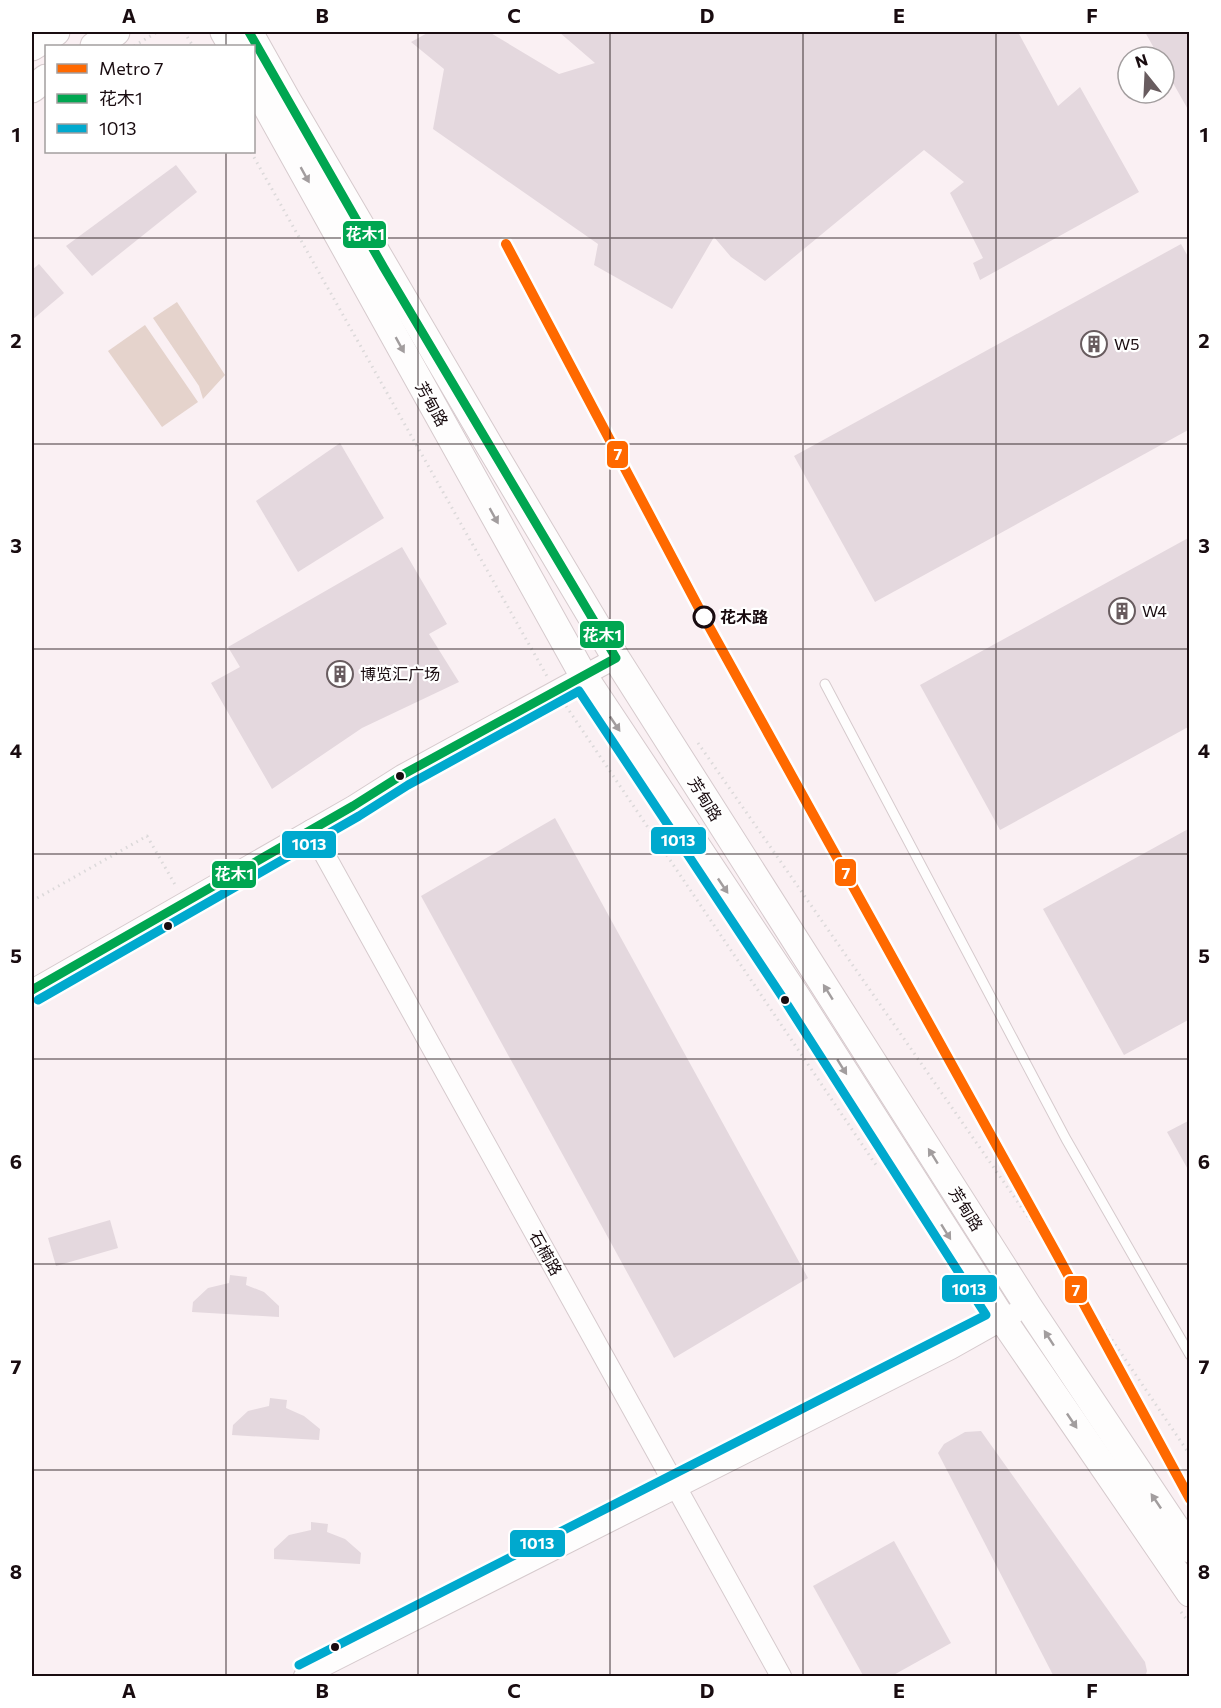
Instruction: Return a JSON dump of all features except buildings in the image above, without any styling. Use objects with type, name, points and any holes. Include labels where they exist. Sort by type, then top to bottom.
[{"type":"main road","points":[[32,47],[56,32]]},
{"type":"main road","points":[[96,45],[116,32]]},
{"type":"main road","name":"芳甸路","points":[[249,32],[423,333],[616,658],[1028,1306],[1190,1549]]},
{"type":"main road","points":[[32,89],[45,79]]},
{"type":"main road","name":"芳甸路","points":[[255,86],[583,675],[795,994],[1003,1320],[1190,1593]]},
{"type":"street","points":[[32,990],[311,830],[402,775],[616,658]]},
{"type":"street","name":"石楠路","points":[[311,830],[780,1677]]},
{"type":"street","points":[[304,1677],[1028,1306]]},
{"type":"lane","points":[[825,684],[1066,1139],[1190,1355]]},
{"type":"path","points":[[134,45],[157,32]]},
{"type":"path","points":[[184,32],[192,45]]},
{"type":"path","points":[[697,742],[1056,1257],[1190,1455]]},
{"type":"path","points":[[32,902],[147,836],[185,903]]},
{"type":"shaded area","points":[[177,302],[225,375],[203,399],[199,386],[153,318]]},
{"type":"shaded area","points":[[145,325],[198,402],[162,427],[108,351]]},
{"type":"metro line","name":"7","points":[[506,244],[701,612],[1190,1499]]},
{"type":"transit line","name":"花木1","points":[[32,990],[353,806],[402,775],[616,658],[384,268],[249,32]]},
{"type":"transit line","name":"1013","points":[[38,1000],[359,816],[408,785],[579,691],[785,1001],[986,1315],[299,1665]]},
{"type":"place","name":"W5","points":[[1094,344]]},
{"type":"place","name":"W4","points":[[1122,611]]},
{"type":"place","name":"花木路","points":[[704,617]]},
{"type":"place","name":"博览汇广场","points":[[340,674]]}]
